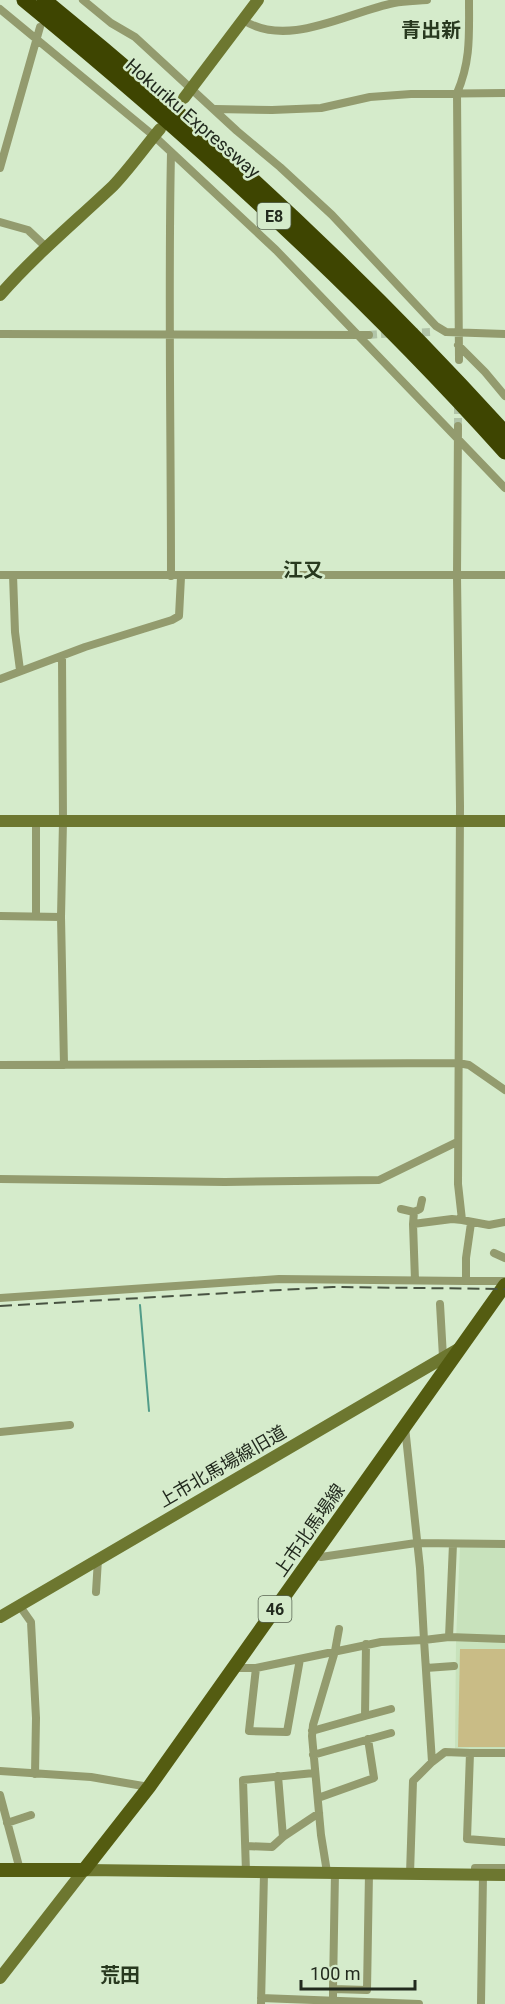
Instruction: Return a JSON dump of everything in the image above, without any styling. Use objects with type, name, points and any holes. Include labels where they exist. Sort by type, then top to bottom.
[{"type":"highway","name":"Hokuriku Expressway","points":[[24,0],[158,112],[252,196],[408,348],[505,452]]},
{"type":"highway","name":"Hokuriku Expressway","points":[[44,0],[184,117],[261,186],[337,258],[420,342],[505,433]]},
{"type":"main road","name":"上市北馬場線","points":[[84,1870],[149,1787],[405,1425],[500,1300],[505,1283]]},
{"type":"main road","points":[[0,1870],[84,1870]]},
{"type":"street","points":[[83,0],[111,23],[135,37],[187,93],[215,109],[332,215],[433,329],[459,333],[505,334]]},
{"type":"street","points":[[187,93],[258,0]]},
{"type":"street","points":[[243,20],[255,28],[266,31],[296,29],[314,27],[395,3],[427,0]]},
{"type":"street","points":[[459,360],[457,93],[469,57],[469,0]]},
{"type":"street","points":[[0,9],[112,102],[157,133],[171,153],[364,335],[505,488]]},
{"type":"street","points":[[0,168],[40,27]]},
{"type":"street","points":[[215,109],[321,108],[370,97],[505,93]]},
{"type":"street","points":[[0,295],[46,247],[114,184],[157,133]]},
{"type":"street","points":[[171,153],[168,277],[171,335],[171,576]]},
{"type":"street","points":[[0,222],[28,230],[46,247]]},
{"type":"street","points":[[0,334],[364,335]]},
{"type":"street","points":[[458,345],[505,396]]},
{"type":"street","points":[[458,426],[457,1142],[458,1184],[466,1222],[466,1281]]},
{"type":"street","points":[[0,575],[181,577],[505,575]]},
{"type":"street","points":[[13,575],[15,632],[20,670]]},
{"type":"street","points":[[0,679],[20,670],[172,620],[179,616],[181,577]]},
{"type":"street","points":[[62,656],[61,917],[64,1065]]},
{"type":"street","points":[[0,821],[505,821]]},
{"type":"street","points":[[36,821],[36,916]]},
{"type":"street","points":[[0,916],[61,917]]},
{"type":"street","points":[[0,1065],[458,1063],[469,1065],[505,1090]]},
{"type":"street","points":[[0,1179],[225,1182],[379,1180],[457,1142]]},
{"type":"street","points":[[400,1209],[414,1212],[420,1209],[422,1200]]},
{"type":"street","points":[[414,1212],[416,1280]]},
{"type":"street","points":[[413,1224],[452,1219],[489,1224],[505,1222]]},
{"type":"street","points":[[494,1253],[505,1258]]},
{"type":"street","points":[[0,1298],[279,1279],[505,1283]]},
{"type":"street","points":[[440,1304],[443,1357]]},
{"type":"street","name":"上市北馬場線旧道","points":[[0,1617],[463,1346]]},
{"type":"street","points":[[0,1432],[70,1425]]},
{"type":"street","points":[[405,1425],[417,1543],[432,1762]]},
{"type":"street","points":[[314,1554],[321,1557],[417,1543],[505,1544]]},
{"type":"street","points":[[449,1637],[453,1544]]},
{"type":"street","points":[[96,1592],[98,1559]]},
{"type":"street","points":[[19,1605],[31,1622],[36,1728],[35,1774]]},
{"type":"street","points":[[333,2001],[331,1872],[319,1813],[312,1731],[339,1629]]},
{"type":"street","points":[[233,1668],[256,1668],[381,1641],[449,1637],[505,1639]]},
{"type":"street","points":[[365,1716],[366,1644]]},
{"type":"street","points":[[256,1668],[249,1731],[287,1732],[300,1659]]},
{"type":"street","points":[[426,1668],[454,1666]]},
{"type":"street","points":[[312,1731],[391,1709]]},
{"type":"street","points":[[313,1755],[391,1733]]},
{"type":"street","points":[[318,1798],[374,1778],[368,1739]]},
{"type":"street","points":[[410,1874],[413,1781],[445,1752],[505,1753]]},
{"type":"street","points":[[470,1753],[467,1839],[505,1842]]},
{"type":"street","points":[[0,1771],[91,1778],[149,1787]]},
{"type":"street","points":[[246,1872],[243,1780],[314,1773]]},
{"type":"street","points":[[278,1776],[283,1837]]},
{"type":"street","points":[[0,1795],[20,1870]]},
{"type":"street","points":[[246,1846],[272,1847],[319,1813]]},
{"type":"street","points":[[7,1823],[31,1815]]},
{"type":"street","points":[[481,2004],[479,1875],[475,1868],[505,1868]]},
{"type":"street","points":[[0,1978],[84,1870],[505,1875]]},
{"type":"street","points":[[264,1873],[261,2001],[419,2004]]},
{"type":"street","points":[[333,1989],[367,1990],[369,1873]]},
{"type":"shaded area","points":[[460,1547],[505,1548],[505,1750],[455,1749]]},
{"type":"shaded area","points":[[460,1649],[505,1649],[505,1747],[458,1747]]},
{"type":"waterway","points":[[140,1305],[149,1411]]},
{"type":"tunnel","points":[[410,333],[430,332]]},
{"type":"tunnel","points":[[369,335],[394,333]]},
{"type":"tunnel","points":[[458,403],[458,426]]},
{"type":"railway","points":[[0,1306],[333,1287],[505,1289]]},
{"type":"district","name":"青出新","points":[[431,30]]},
{"type":"district","name":"江又","points":[[303,570]]},
{"type":"district","name":"荒田","points":[[120,1975]]}]
